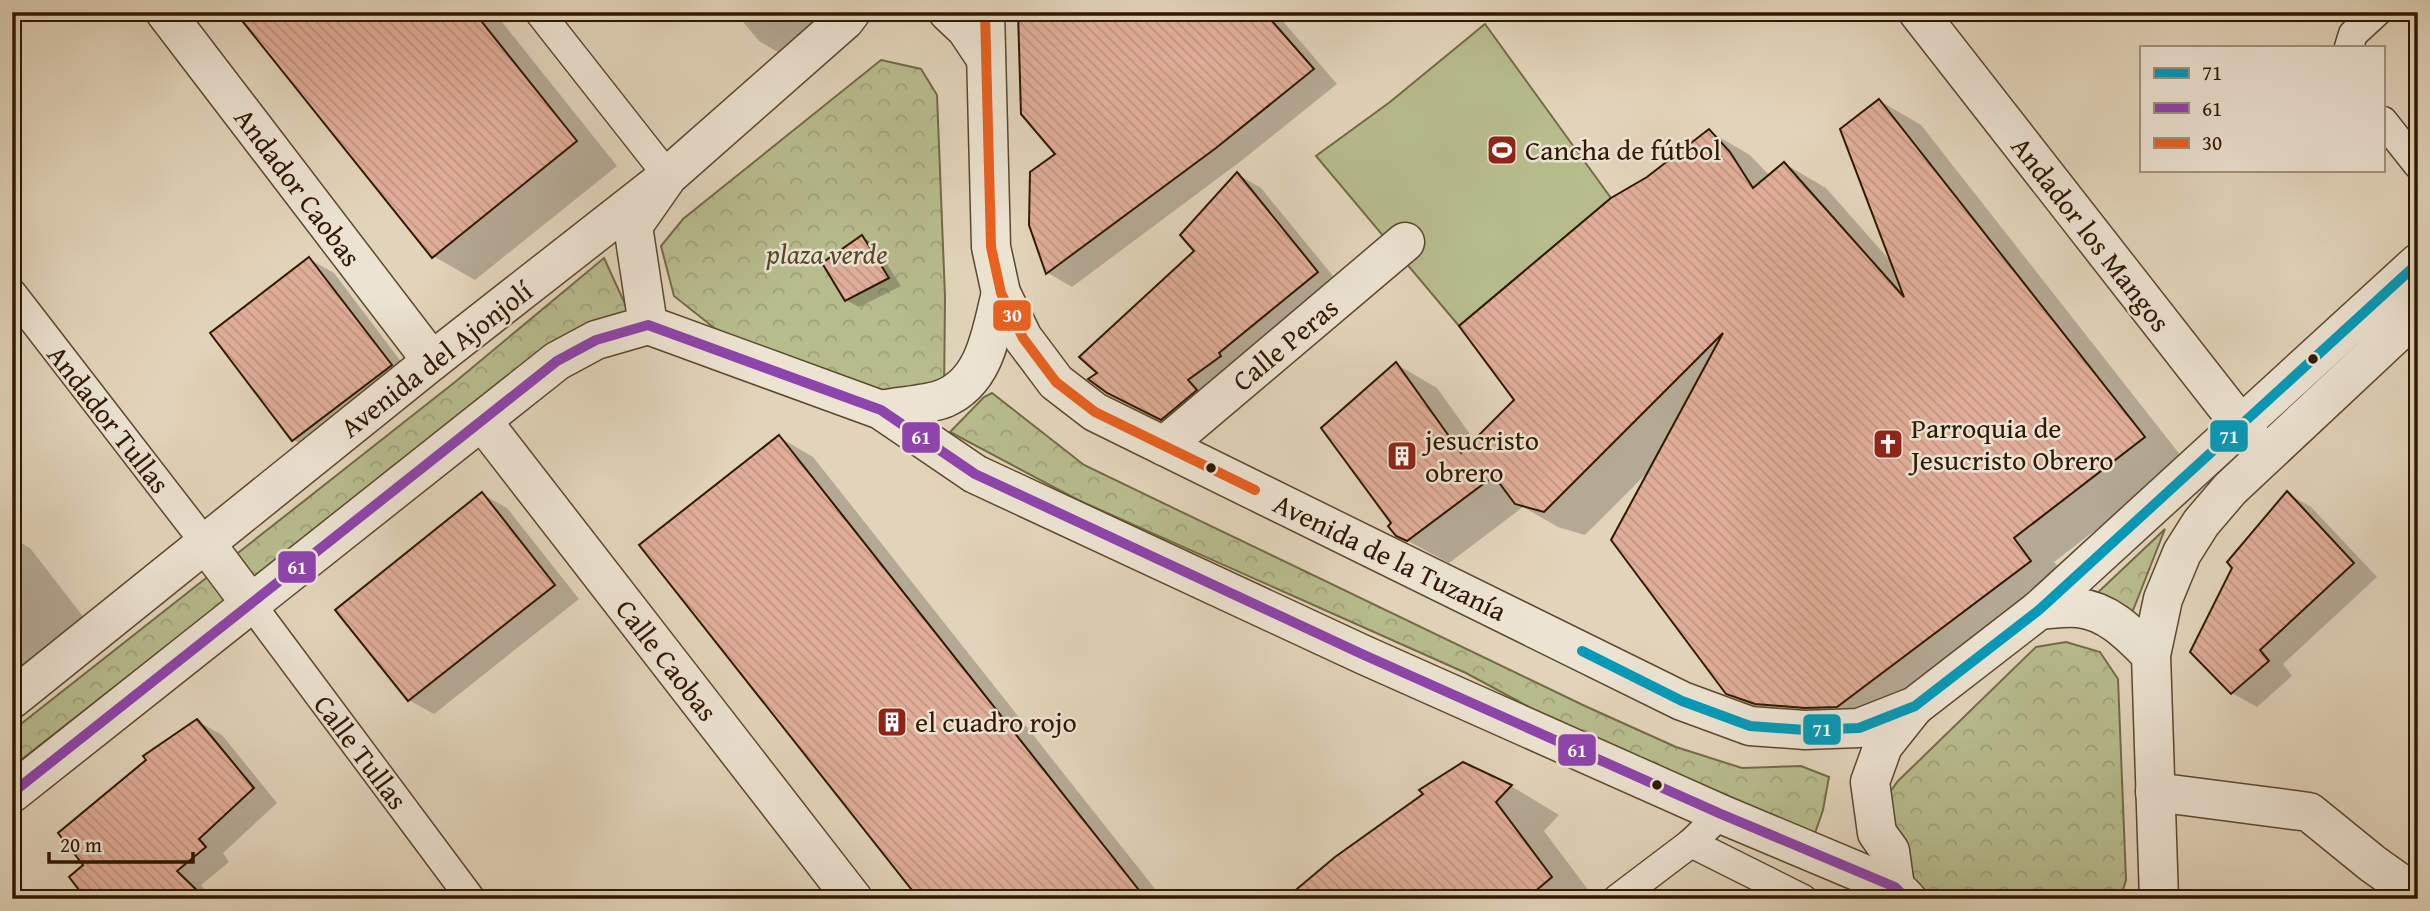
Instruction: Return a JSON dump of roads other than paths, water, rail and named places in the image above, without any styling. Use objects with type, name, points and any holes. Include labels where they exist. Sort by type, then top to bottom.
[{"type":"street","name":"Andador Caobas","points":[[165,12],[432,361]]},
{"type":"street","points":[[539,12],[668,176]]},
{"type":"street","points":[[948,12],[966,29],[986,59]]},
{"type":"street","name":"Avenida de la Tuzanía","points":[[985,12],[991,247],[1001,293],[1023,338],[1056,382],[1095,412],[1682,701],[1750,726],[1805,730],[1859,728],[1915,705],[2039,610],[2418,263]]},
{"type":"street","name":"Andador los Mangos","points":[[1918,12],[2264,456]]},
{"type":"street","points":[[2349,46],[2353,34],[2377,12]]},
{"type":"street","points":[[648,325],[634,226],[668,176],[855,15]]},
{"type":"street","points":[[2384,122],[2418,166]]},
{"type":"street","name":"Avenida del Ajonjolí","points":[[12,699],[432,361],[668,176]]},
{"type":"street","name":"Calle Peras","points":[[1164,446],[1405,243]]},
{"type":"street","name":"Andador Tullas","points":[[12,293],[206,544]]},
{"type":"street","points":[[881,410],[944,399],[964,385],[978,370],[988,344],[1001,293]]},
{"type":"street","points":[[2154,888],[2155,792],[2151,655],[2163,598],[2182,553],[2201,523],[2230,489],[2418,313]]},
{"type":"street","points":[[12,793],[557,361],[596,340],[648,325],[881,410],[975,474],[1364,654],[1901,893]]},
{"type":"street","name":"Calle Caobas","points":[[482,421],[853,899]]},
{"type":"street","points":[[206,544],[251,604]]},
{"type":"street","name":"Calle Tullas","points":[[251,604],[471,899]]},
{"type":"street","points":[[2039,610],[2077,608],[2101,613],[2129,633],[2151,655]]},
{"type":"street","points":[[1901,893],[1890,851],[1877,833],[1870,782],[1883,746],[1915,705]]},
{"type":"street","points":[[2155,792],[2309,812],[2373,864],[2418,896]]},
{"type":"street","points":[[1617,899],[1691,843],[1721,814]]},
{"type":"street","points":[[1691,843],[1803,899]]},
{"type":"place","name":"Cancha de fútbol","points":[[1502,150]]},
{"type":"place","name":"Parroquia de Jesucristo Obrero","points":[[1888,444]]},
{"type":"place","name":"jesucristo obrero","points":[[1402,456]]},
{"type":"place","name":"el cuadro rojo","points":[[892,722]]},
{"type":"park label","name":"plaza verde","points":[[827,254]]}]
